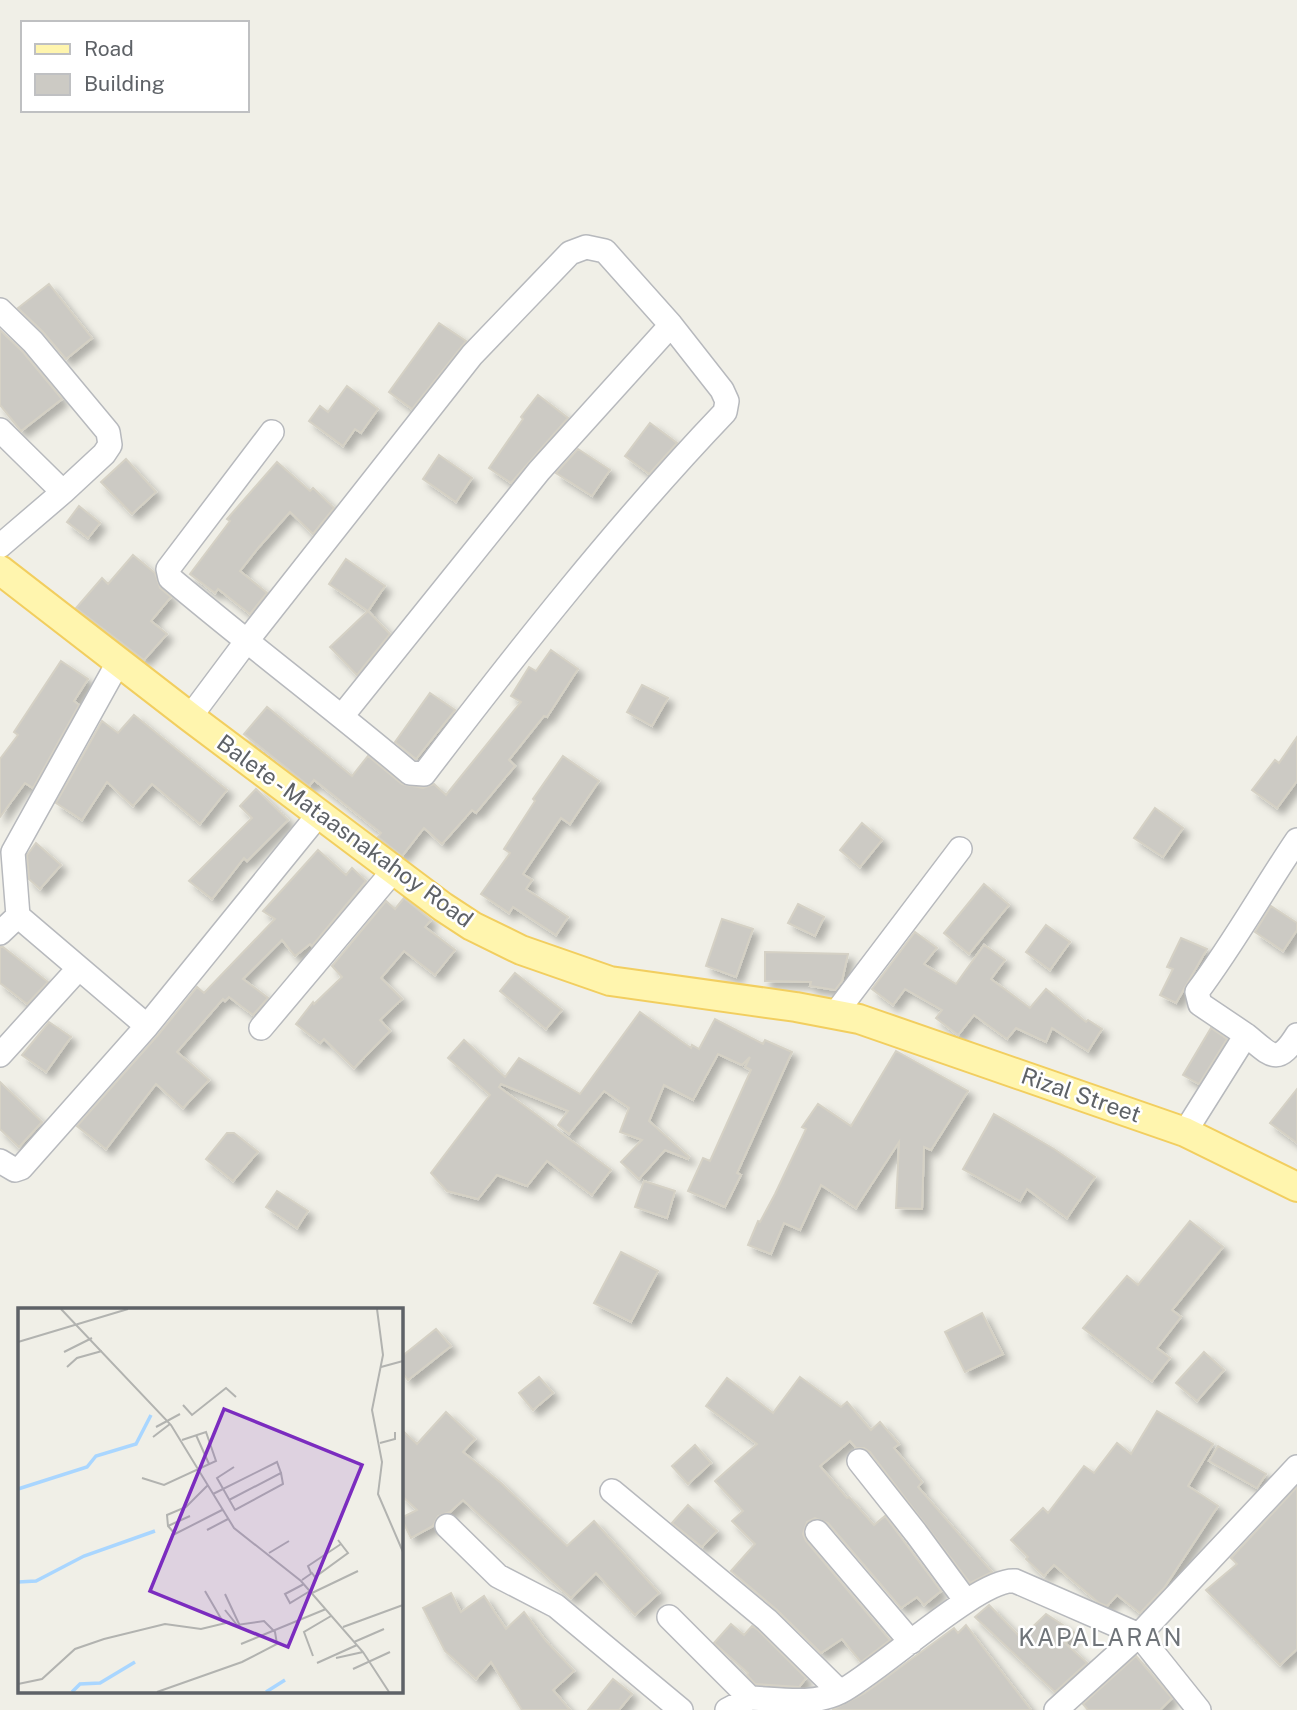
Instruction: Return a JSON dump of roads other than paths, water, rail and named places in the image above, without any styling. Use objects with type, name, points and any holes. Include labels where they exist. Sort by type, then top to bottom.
[{"type":"main road","name":"Balete - Mataasnakahoy Road","points":[[0,569],[190,717],[472,926],[521,950],[610,981],[796,1007],[847,1017]]},
{"type":"main road","name":"Rizal Street","points":[[847,1017],[1185,1132],[1297,1187]]},
{"type":"street","points":[[190,717],[246,642],[471,355],[570,253],[586,247],[605,251],[671,325],[722,390],[727,401],[724,412],[659,482],[424,774],[410,773],[246,642],[170,578],[168,569],[272,432]]},
{"type":"street","points":[[0,310],[33,341],[108,432],[110,445],[64,492],[0,546]]},
{"type":"street","points":[[342,716],[539,471],[671,325]]},
{"type":"street","points":[[0,430],[64,492]]},
{"type":"street","points":[[119,661],[13,852],[18,916],[147,1026]]},
{"type":"street","points":[[0,1161],[15,1170],[21,1168],[147,1026],[319,814]]},
{"type":"street","points":[[1297,840],[1264,888],[1220,962],[1197,992],[1200,1004],[1269,1053],[1277,1056],[1286,1052],[1297,1035]]},
{"type":"street","points":[[847,1017],[960,849]]},
{"type":"street","points":[[261,1028],[394,870]]},
{"type":"street","points":[[0,933],[18,916]]},
{"type":"street","points":[[0,1055],[79,968]]},
{"type":"street","points":[[1185,1132],[1246,1035]]},
{"type":"street","points":[[859,1461],[966,1601]]},
{"type":"street","points":[[1056,1710],[1139,1635],[1297,1467]]},
{"type":"street","points":[[612,1491],[766,1620],[839,1692]]},
{"type":"street","points":[[447,1525],[498,1576],[556,1606],[681,1710]]},
{"type":"street","points":[[817,1532],[911,1642]]},
{"type":"street","points":[[727,1710],[750,1698],[810,1701],[839,1692],[966,1601],[1002,1581],[1015,1581],[1139,1635],[1199,1710]]},
{"type":"street","points":[[668,1617],[750,1698]]},
{"type":"district","name":"KAPALARAN","points":[[1101,1638]]}]
